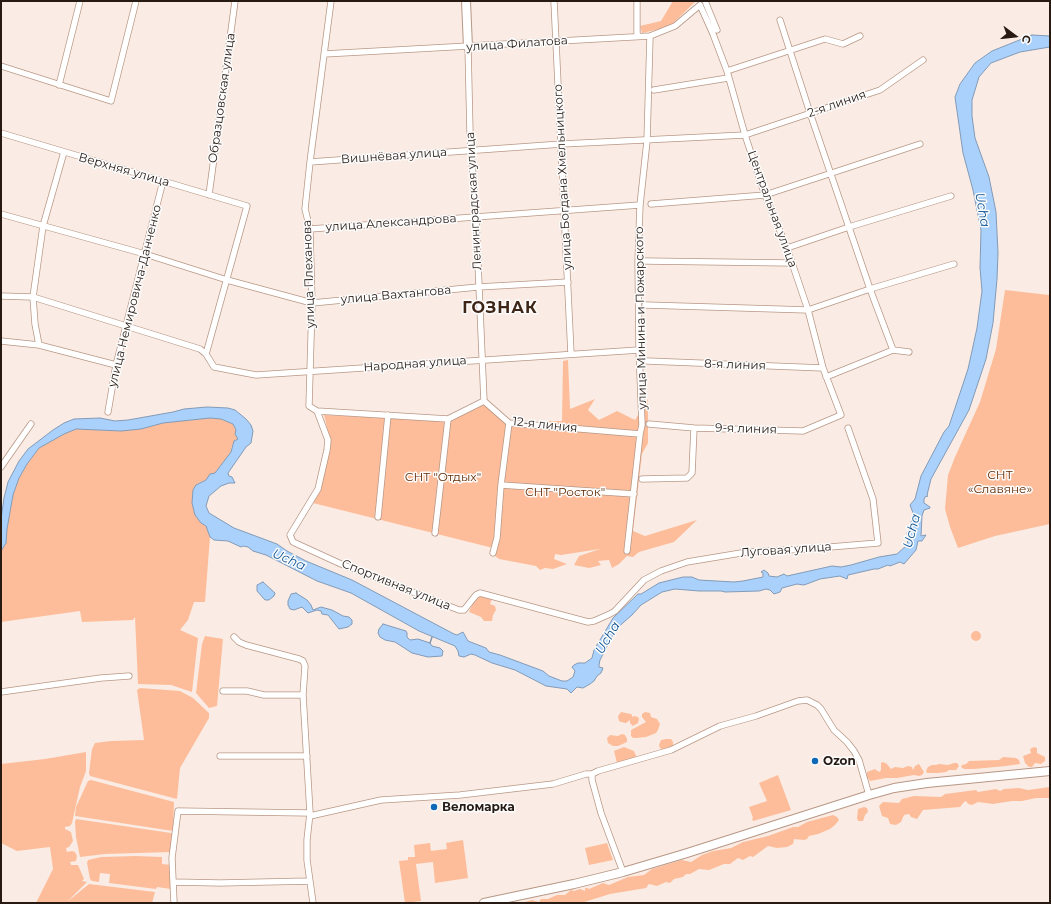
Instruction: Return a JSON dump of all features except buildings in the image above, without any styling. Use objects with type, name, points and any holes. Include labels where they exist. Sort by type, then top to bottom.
[{"type":"main road","name":"Ленинградская улица","points":[[466,1],[468,47]]},
{"type":"main road","points":[[484,903],[623,872],[869,795],[909,785],[1050,771]]},
{"type":"street","points":[[59,85],[80,1]]},
{"type":"street","points":[[1,66],[111,101],[136,1]]},
{"type":"street","name":"Образцовская улица","points":[[209,195],[235,1]]},
{"type":"street","name":"улица Плеханова","points":[[290,535],[318,489],[328,440],[317,411],[309,406],[312,303],[310,230],[305,208],[331,1]]},
{"type":"street","name":"улица Богдана Хмельницкого","points":[[554,1],[571,354]]},
{"type":"street","points":[[637,1],[637,36]]},
{"type":"street","points":[[703,3],[717,30]]},
{"type":"street","name":"улица Филатова","points":[[324,54],[650,36],[675,26],[703,3]]},
{"type":"street","name":"Центральная улица","points":[[703,3],[728,75],[745,135],[765,195],[787,248],[808,310],[823,368],[841,415]]},
{"type":"street","points":[[780,20],[830,174],[893,350]]},
{"type":"street","name":"улица Минина и Пожарского","points":[[627,551],[642,425],[638,262],[640,205],[647,141],[650,36]]},
{"type":"street","points":[[654,90],[728,75],[825,39],[843,44],[860,36]]},
{"type":"street","name":"Ленинградская улица","points":[[468,47],[484,402]]},
{"type":"street","name":"2-я линия","points":[[647,141],[745,135],[880,90],[923,60]]},
{"type":"street","name":"Верхняя улица","points":[[1,133],[247,206],[227,280]]},
{"type":"street","name":"Вишнёвая улица","points":[[310,162],[562,144],[647,141]]},
{"type":"street","points":[[651,204],[765,195],[920,144]]},
{"type":"street","points":[[39,345],[35,324],[33,297],[43,226],[64,152]]},
{"type":"street","name":"улица Немировича-Данченко","points":[[108,412],[116,365],[146,254],[163,181]]},
{"type":"street","points":[[787,248],[849,227],[951,196]]},
{"type":"street","name":"улица Александрова","points":[[310,230],[640,205]]},
{"type":"street","points":[[1,214],[146,254],[227,280],[206,354]]},
{"type":"street","points":[[644,261],[792,263]]},
{"type":"street","points":[[645,305],[808,310],[870,289],[954,264]]},
{"type":"street","name":"улица Вахтангова","points":[[227,280],[312,303],[478,287],[568,282]]},
{"type":"street","points":[[1,296],[33,297],[126,326]]},
{"type":"street","name":"Народная улица","points":[[126,326],[200,349],[206,354],[214,367],[256,376],[310,371],[639,350]]},
{"type":"street","points":[[1,341],[39,345],[116,365]]},
{"type":"street","points":[[826,377],[893,350],[909,352]]},
{"type":"street","name":"8-я линия","points":[[647,361],[823,368]]},
{"type":"street","points":[[317,411],[448,419],[484,402]]},
{"type":"street","name":"12-я линия","points":[[484,402],[509,423],[640,434]]},
{"type":"street","points":[[378,517],[388,415]]},
{"type":"street","name":"9-я линия","points":[[649,424],[694,428],[803,431],[841,415]]},
{"type":"street","points":[[435,533],[448,419]]},
{"type":"street","points":[[493,553],[497,538],[501,485],[509,423]]},
{"type":"street","points":[[1,467],[31,424]]},
{"type":"street","points":[[642,479],[687,478],[692,473],[694,428]]},
{"type":"street","name":"Луговая улица","points":[[594,621],[614,611],[644,580],[661,571],[688,562],[748,552],[878,543],[873,499],[848,428]]},
{"type":"street","points":[[501,485],[634,494]]},
{"type":"street","name":"Спортивная улица","points":[[290,535],[293,542],[341,564],[459,610],[464,610],[476,595],[480,593],[588,622],[594,621]]},
{"type":"street","points":[[234,638],[246,645],[302,661],[305,666],[303,695],[310,815],[307,840],[307,860],[313,903]]},
{"type":"street","points":[[1,692],[101,678],[129,676]]},
{"type":"street","points":[[223,691],[247,691],[264,695],[303,695]]},
{"type":"street","points":[[174,903],[172,858],[176,816],[178,811],[310,815],[381,800],[460,795],[553,784],[671,750],[720,726],[756,716],[798,701],[807,700],[817,705],[834,730],[847,742],[859,760],[869,795]]},
{"type":"street","points":[[220,756],[307,756]]},
{"type":"street","points":[[592,774],[592,780],[601,813],[623,872]]},
{"type":"street","points":[[173,882],[220,883],[310,881]]},
{"type":"green space","points":[[673,1],[696,1],[669,27],[642,33],[640,26],[661,21]]},
{"type":"green space","name":"СНТ «Славяне»","points":[[1005,290],[1049,295],[1050,291],[1050,524],[995,536],[958,548],[945,509],[948,475],[980,402],[996,349]]},
{"type":"green space","name":"СНТ \"Росток\"","points":[[568,360],[570,409],[595,399],[588,410],[599,420],[617,411],[635,420],[648,399],[648,443],[642,454],[633,531],[645,536],[697,520],[674,542],[639,552],[633,557],[627,556],[619,564],[612,568],[609,560],[598,561],[601,565],[589,568],[574,565],[579,556],[600,549],[561,555],[555,554],[554,559],[567,564],[553,569],[545,568],[540,570],[536,566],[499,559],[489,551],[496,549],[499,534],[510,425],[547,428],[548,421],[562,421],[563,361]]},
{"type":"green space","name":"СНТ \"Отдых\"","points":[[483,403],[508,423],[493,548],[313,503],[320,489],[330,439],[324,415],[450,421]]},
{"type":"green space","points":[[210,418],[221,419],[233,424],[236,430],[235,434],[238,439],[232,446],[231,452],[215,473],[199,483],[193,490],[192,503],[194,510],[201,523],[206,526],[210,537],[205,602],[194,602],[188,620],[180,630],[198,638],[192,692],[171,685],[138,684],[135,617],[133,620],[82,622],[80,611],[1,622],[1,551],[6,543],[13,495],[19,478],[39,448],[76,429],[121,431],[141,429],[163,423]]},
{"type":"green space","points":[[481,596],[492,599],[490,604],[495,606],[496,610],[492,621],[484,621],[481,617],[469,612],[474,601]]},
{"type":"green space","points":[[974,631],[978,631],[981,636],[978,641],[974,641],[971,638],[971,634]]},
{"type":"green space","points":[[205,636],[223,639],[217,706],[209,708],[196,693],[202,644]]},
{"type":"green space","points":[[140,688],[180,691],[193,698],[209,713],[209,718],[180,768],[177,799],[90,776],[89,773],[92,749],[95,743],[144,740],[137,690]]},
{"type":"green space","points":[[621,712],[631,714],[632,717],[638,717],[638,723],[633,726],[630,723],[630,720],[626,723],[619,721],[618,716]]},
{"type":"green space","points":[[645,712],[650,713],[651,717],[657,719],[660,724],[658,730],[656,733],[646,737],[633,738],[631,736],[631,730],[646,722],[642,717],[642,714]]},
{"type":"green space","points":[[622,734],[625,735],[627,742],[618,746],[613,746],[608,743],[607,738],[610,735],[618,736]]},
{"type":"green space","points":[[671,739],[673,742],[673,747],[664,750],[660,748],[659,745],[661,740]]},
{"type":"green space","points":[[624,747],[634,751],[637,758],[617,763],[614,751]]},
{"type":"green space","points":[[1034,747],[1037,748],[1037,753],[1045,757],[1045,761],[1041,764],[1035,763],[1032,767],[1029,767],[1025,763],[1023,756],[1031,753],[1030,749]]},
{"type":"green space","points":[[86,752],[86,771],[80,787],[72,823],[70,826],[65,827],[65,829],[71,832],[73,841],[69,847],[66,848],[67,852],[75,852],[77,856],[76,861],[70,862],[71,865],[78,865],[84,879],[82,881],[87,882],[67,902],[89,884],[155,892],[152,903],[36,903],[53,869],[50,847],[17,851],[1,843],[1,764]]},
{"type":"green space","points":[[1003,757],[1016,758],[1019,760],[1020,764],[974,769],[964,769],[961,767],[969,761],[999,760]]},
{"type":"green space","points":[[883,762],[891,769],[895,767],[903,768],[908,766],[912,767],[913,770],[915,766],[919,764],[924,772],[919,776],[914,775],[870,781],[867,777],[867,772],[875,769],[879,772],[881,770],[881,763]]},
{"type":"green space","points":[[957,763],[959,766],[956,770],[938,773],[927,773],[926,771],[928,767],[932,765],[948,765]]},
{"type":"green space","points":[[778,775],[791,810],[753,821],[749,807],[767,801],[759,783]]},
{"type":"green space","points":[[91,780],[174,802],[173,831],[75,816],[76,807],[88,781]]},
{"type":"green space","points":[[1050,787],[1050,798],[1036,798],[993,804],[978,802],[972,805],[968,804],[966,801],[960,807],[923,810],[917,819],[911,817],[909,814],[904,815],[901,822],[896,825],[890,824],[888,818],[882,816],[879,806],[883,802],[899,803],[902,799],[914,796],[941,797],[945,794],[976,790],[978,792],[996,789],[1000,791],[1004,789],[1019,788],[1028,790]]},
{"type":"green space","points":[[864,807],[867,808],[868,812],[863,821],[858,821],[858,809]]},
{"type":"green space","points":[[833,815],[839,820],[835,825],[830,829],[809,836],[807,839],[794,839],[793,844],[787,847],[777,848],[768,846],[753,857],[750,856],[743,860],[738,858],[730,864],[724,864],[709,870],[699,869],[690,874],[686,874],[683,877],[674,879],[670,883],[666,882],[657,886],[649,884],[646,888],[610,894],[581,903],[521,903],[532,900],[539,902],[541,899],[548,899],[557,895],[565,895],[571,890],[574,891],[580,889],[585,891],[585,888],[589,889],[603,883],[609,885],[628,877],[644,875],[652,869],[682,860],[691,862],[702,855],[713,851],[731,848],[743,842],[768,836],[793,827],[798,827],[807,822]]},
{"type":"green space","points":[[76,819],[171,833],[173,835],[171,852],[105,854],[80,857],[76,837]]},
{"type":"green space","points":[[463,840],[468,878],[435,883],[433,862],[416,864],[421,901],[405,903],[399,861],[408,860],[408,857],[415,857],[414,845],[430,843],[431,851],[447,849],[446,843]]},
{"type":"green space","points":[[607,843],[613,860],[589,865],[585,848]]},
{"type":"green space","points":[[101,857],[162,857],[162,864],[171,865],[171,889],[157,887],[156,889],[109,883],[110,874],[100,873],[99,882],[92,881],[90,879],[87,863],[88,860]]},
{"type":"water","name":"Ucha","points":[[1032,35],[1050,36],[1050,47],[1020,52],[991,63],[979,77],[972,100],[972,116],[975,138],[989,177],[996,212],[998,253],[993,323],[986,359],[969,410],[931,479],[928,496],[924,499],[924,503],[930,507],[924,510],[922,516],[921,536],[926,535],[922,541],[918,541],[916,550],[904,564],[900,562],[878,569],[848,575],[847,579],[840,576],[820,579],[804,585],[797,584],[782,588],[780,592],[774,594],[770,590],[766,589],[759,591],[725,592],[675,589],[662,592],[641,605],[616,629],[600,660],[599,667],[603,668],[601,673],[590,684],[583,688],[577,687],[571,693],[567,689],[546,686],[515,670],[492,663],[475,655],[471,654],[464,657],[459,656],[455,646],[419,631],[351,593],[317,581],[266,555],[253,551],[248,547],[241,547],[228,541],[214,540],[210,537],[206,526],[201,523],[195,515],[192,503],[193,490],[196,485],[206,480],[210,474],[215,473],[231,452],[234,441],[238,439],[235,434],[236,430],[233,424],[221,419],[210,418],[163,423],[141,429],[121,431],[76,429],[39,448],[19,478],[13,495],[6,543],[1,551],[1,519],[8,482],[19,461],[28,449],[53,430],[74,419],[100,418],[115,421],[128,420],[184,409],[207,407],[228,408],[235,410],[246,419],[251,425],[253,431],[251,443],[246,447],[228,473],[235,483],[229,483],[221,486],[209,496],[206,506],[209,513],[234,528],[277,544],[306,561],[352,580],[454,634],[457,635],[463,632],[468,641],[486,648],[489,652],[543,671],[549,676],[562,681],[567,681],[573,677],[575,671],[572,667],[574,665],[578,663],[585,663],[592,658],[594,650],[613,618],[638,594],[641,594],[659,583],[683,577],[692,577],[699,580],[734,582],[743,581],[763,577],[763,573],[761,572],[764,570],[769,576],[777,577],[784,574],[787,576],[832,566],[841,567],[851,565],[879,557],[897,554],[907,545],[907,533],[910,528],[913,513],[910,505],[915,499],[921,476],[944,432],[949,426],[968,369],[977,328],[982,291],[980,268],[981,230],[973,190],[963,153],[955,97],[960,84],[975,63],[992,51]]},
{"type":"water","points":[[263,582],[275,593],[269,600],[265,600],[257,591],[257,585]]},
{"type":"water","points":[[296,593],[307,600],[313,610],[321,607],[332,610],[343,616],[349,617],[352,620],[352,624],[348,627],[339,629],[328,615],[322,614],[321,611],[317,610],[308,613],[302,607],[294,610],[290,609],[288,601],[291,594]]},
{"type":"water","points":[[383,624],[406,631],[407,637],[410,640],[418,639],[440,648],[443,651],[442,656],[428,657],[412,653],[395,642],[385,640],[380,637],[378,633]]},
{"type":"waterway","points":[[430,643],[432,637]]},
{"type":"place","name":"Ozon","points":[[815,761]]},
{"type":"place","name":"Веломарка","points":[[434,807]]},
{"type":"district","name":"ГОЗНАК","points":[[500,308]]}]
